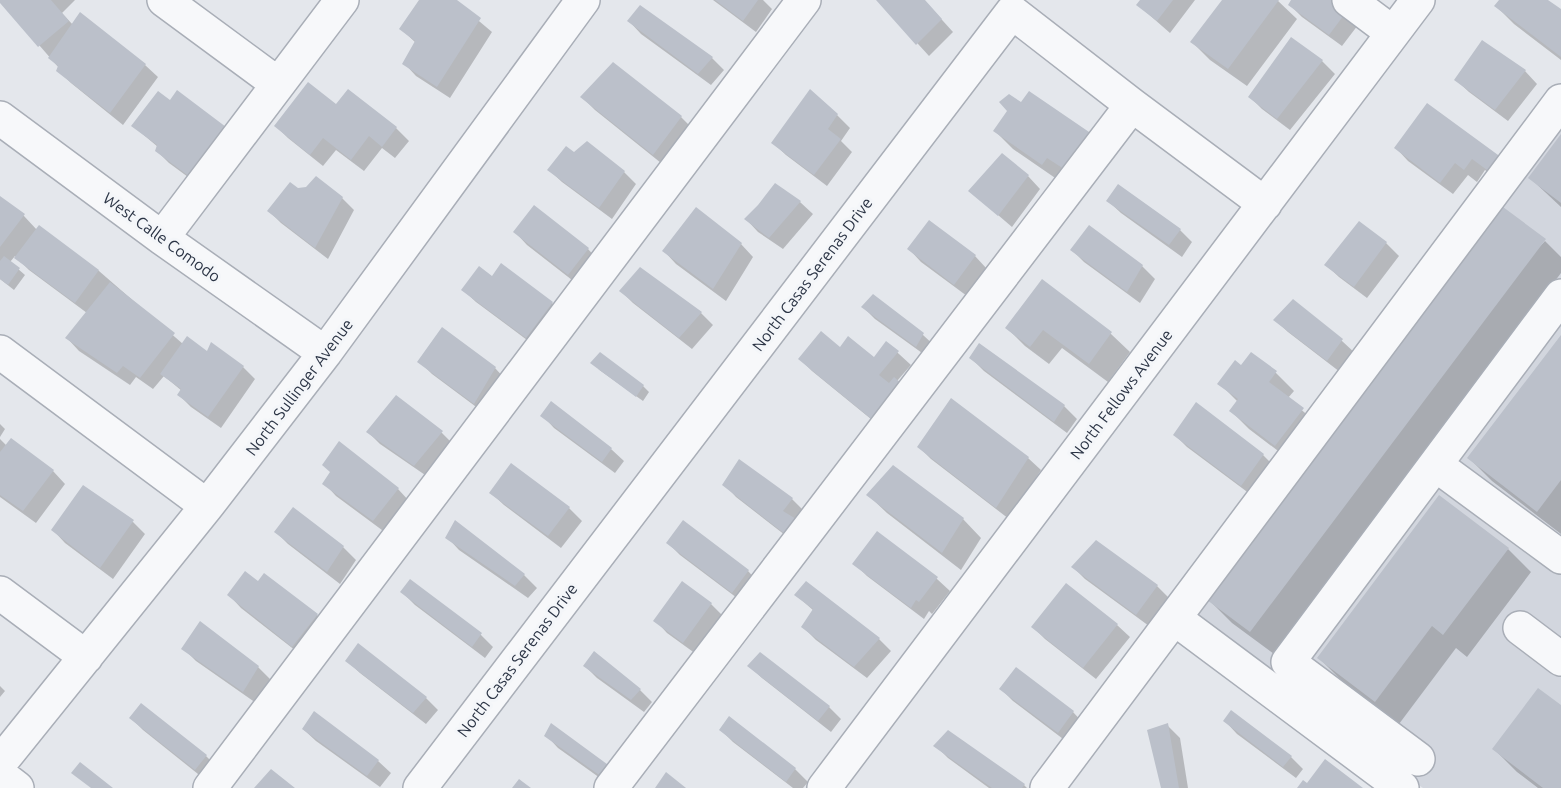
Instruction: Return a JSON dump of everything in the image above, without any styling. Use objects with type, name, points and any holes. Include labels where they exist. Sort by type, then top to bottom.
[{"type":"street","points":[[164,0],[278,84]]},
{"type":"street","points":[[162,238],[342,0]]},
{"type":"street","name":"North Sullinger Avenue","points":[[0,763],[207,506],[325,353],[583,0]]},
{"type":"street","points":[[210,788],[804,0]]},
{"type":"street","points":[[1348,0],[1393,33]]},
{"type":"street","name":"North Fellows Avenue","points":[[824,788],[1418,0]]},
{"type":"street","name":"North Casas Serenas Drive","points":[[420,788],[1012,12],[1265,204]]},
{"type":"street","points":[[1047,788],[1561,101]]},
{"type":"street","points":[[611,788],[1132,105]]},
{"type":"street","name":"West Calle Comodo","points":[[0,118],[162,238],[325,353]]},
{"type":"street","points":[[1418,759],[1288,662],[1561,296]]},
{"type":"street","points":[[0,352],[207,506]]},
{"type":"street","points":[[1436,465],[1561,557]]},
{"type":"street","points":[[0,593],[86,657]]},
{"type":"street","points":[[1174,618],[1402,788]]},
{"type":"street","points":[[1520,628],[1561,659]]},
{"type":"street","points":[[0,775],[17,788]]},
{"type":"shaded area","points":[[1561,129],[1561,788],[1423,788],[1191,619]]},
{"type":"building","points":[[0,0],[51,0],[69,21],[38,47],[0,3]]},
{"type":"building","points":[[419,0],[457,0],[481,18],[437,87],[402,64],[415,41],[399,29]]},
{"type":"building","points":[[715,0],[758,0],[743,21]]},
{"type":"building","points":[[876,0],[925,0],[942,19],[916,45]]},
{"type":"building","points":[[1140,0],[1173,0],[1157,21],[1136,5]]},
{"type":"building","points":[[1222,0],[1279,0],[1228,69],[1190,42]]},
{"type":"building","points":[[1291,0],[1331,0],[1347,11],[1329,35],[1288,5]]},
{"type":"building","points":[[1499,0],[1548,0],[1561,9],[1561,57],[1494,6]]},
{"type":"building","points":[[640,5],[713,57],[698,74],[627,21]]},
{"type":"building","points":[[80,12],[146,64],[110,113],[56,71],[58,66],[48,58]]},
{"type":"building","points":[[1291,37],[1323,60],[1277,119],[1248,97]]},
{"type":"building","points":[[1482,40],[1526,70],[1495,110],[1454,80]]},
{"type":"building","points":[[613,62],[682,116],[653,155],[580,97]]},
{"type":"building","points":[[308,82],[336,104],[348,89],[397,127],[382,147],[369,136],[351,160],[323,138],[310,155],[274,126]]},
{"type":"building","points":[[810,89],[838,114],[828,129],[841,139],[814,175],[771,143]]},
{"type":"building","points":[[177,90],[226,127],[190,177],[155,151],[157,145],[131,126],[158,91],[170,100]]},
{"type":"building","points":[[1029,91],[1092,134],[1067,171],[1047,158],[1042,165],[993,131],[1007,111],[999,102],[1009,94],[1021,102]]},
{"type":"building","points":[[1427,103],[1509,163],[1498,178],[1472,159],[1464,170],[1455,163],[1440,183],[1394,148]]},
{"type":"building","points":[[1561,134],[1561,203],[1528,178]]},
{"type":"building","points":[[587,141],[625,171],[599,208],[547,170],[566,146],[574,152]]},
{"type":"building","points":[[1002,153],[1029,175],[998,216],[968,191]]},
{"type":"building","points":[[316,176],[343,197],[315,248],[267,211],[290,182],[298,188],[306,187]]},
{"type":"building","points":[[775,183],[801,201],[769,238],[744,219]]},
{"type":"building","points":[[1118,184],[1181,229],[1169,245],[1106,201]]},
{"type":"building","points":[[0,196],[25,214],[0,247]]},
{"type":"building","points":[[534,205],[589,248],[568,275],[513,232]]},
{"type":"building","points":[[696,207],[742,243],[713,289],[662,251]]},
{"type":"building","points":[[1503,207],[1546,239],[1250,632],[1207,600]]},
{"type":"building","points":[[929,220],[976,255],[954,285],[907,249]]},
{"type":"building","points":[[1359,221],[1387,242],[1354,287],[1324,265]]},
{"type":"building","points":[[39,225],[99,270],[75,303],[14,258]]},
{"type":"building","points":[[1089,225],[1143,265],[1127,292],[1070,250]]},
{"type":"building","points":[[4,256],[20,268],[8,285],[0,279],[0,261]]},
{"type":"building","points":[[501,263],[553,302],[526,338],[461,290],[479,266],[492,276]]},
{"type":"building","points":[[640,267],[702,312],[679,338],[619,291]]},
{"type":"building","points":[[1042,279],[1112,332],[1089,364],[1043,330],[1030,347],[1005,328]]},
{"type":"building","points":[[110,282],[175,333],[140,378],[123,366],[117,373],[65,338]]},
{"type":"building","points":[[873,294],[924,333],[916,347],[861,307]]},
{"type":"building","points":[[1293,299],[1343,339],[1327,361],[1273,320]]},
{"type":"building","points":[[442,327],[496,367],[474,404],[417,362]]},
{"type":"building","points":[[821,331],[840,347],[848,336],[874,357],[886,341],[899,351],[879,375],[889,383],[894,377],[909,390],[880,426],[798,359]]},
{"type":"building","points":[[1561,335],[1561,480],[1537,512],[1467,458]]},
{"type":"building","points":[[187,336],[207,351],[211,342],[244,366],[208,417],[177,395],[181,389],[160,374]]},
{"type":"building","points":[[979,343],[1065,405],[1054,422],[969,358]]},
{"type":"building","points":[[600,352],[644,385],[636,397],[590,363]]},
{"type":"building","points":[[1251,352],[1277,371],[1269,382],[1304,408],[1275,446],[1229,411],[1238,399],[1217,384],[1235,360],[1241,365]]},
{"type":"building","points":[[396,395],[443,431],[414,466],[366,432]]},
{"type":"building","points":[[951,398],[1029,457],[996,508],[917,447]]},
{"type":"building","points":[[551,401],[612,448],[602,462],[540,416]]},
{"type":"building","points":[[1196,402],[1264,454],[1241,486],[1173,435]]},
{"type":"building","points":[[11,438],[54,470],[23,511],[0,495],[0,452]]},
{"type":"building","points":[[339,441],[399,488],[373,521],[322,484],[330,472],[322,465]]},
{"type":"building","points":[[739,459],[793,498],[783,511],[801,522],[790,538],[722,485]]},
{"type":"building","points":[[511,463],[570,507],[548,536],[489,493]]},
{"type":"building","points":[[893,465],[964,518],[942,553],[866,495]]},
{"type":"building","points":[[83,485],[134,520],[100,568],[51,530]]},
{"type":"building","points":[[1439,495],[1509,548],[1443,635],[1432,626],[1375,702],[1317,658]]},
{"type":"building","points":[[293,507],[344,546],[327,572],[274,532]]},
{"type":"building","points":[[455,520],[525,574],[515,586],[445,538]]},
{"type":"building","points":[[683,520],[749,570],[732,593],[666,543]]},
{"type":"building","points":[[877,531],[938,577],[919,602],[916,600],[911,608],[852,564]]},
{"type":"building","points":[[1096,540],[1158,585],[1136,615],[1071,567]]},
{"type":"building","points":[[245,571],[258,581],[264,573],[318,614],[292,647],[227,595]]},
{"type":"building","points":[[410,579],[482,633],[472,647],[400,592]]},
{"type":"building","points":[[682,581],[712,603],[683,643],[653,621]]},
{"type":"building","points":[[806,581],[880,638],[854,667],[801,627],[813,609],[794,595]]},
{"type":"building","points":[[1066,583],[1118,624],[1083,668],[1031,627]]},
{"type":"building","points":[[200,621],[259,666],[243,692],[181,649]]},
{"type":"building","points":[[358,643],[427,697],[413,713],[345,661]]},
{"type":"building","points":[[594,651],[641,689],[631,700],[583,666]]},
{"type":"building","points":[[760,652],[830,706],[818,721],[747,666]]},
{"type":"building","points":[[1016,667],[1074,711],[1058,733],[999,689]]},
{"type":"building","points":[[1538,688],[1561,705],[1561,788],[1543,788],[1492,749]]},
{"type":"building","points":[[141,703],[207,755],[195,770],[129,718]]},
{"type":"building","points":[[1231,710],[1292,756],[1283,767],[1223,721]]},
{"type":"building","points":[[314,711],[379,760],[367,776],[302,729]]},
{"type":"building","points":[[729,716],[796,768],[786,782],[719,730]]},
{"type":"building","points":[[551,723],[611,767],[602,777],[544,736]]},
{"type":"building","points":[[1168,723],[1179,788],[1161,788],[1147,730]]},
{"type":"building","points":[[948,730],[1025,784],[1022,788],[992,788],[933,746]]},
{"type":"building","points":[[1325,759],[1363,788],[1297,788],[1303,780],[1307,783]]},
{"type":"building","points":[[80,762],[113,788],[91,788],[71,773]]},
{"type":"building","points":[[271,769],[295,788],[254,788]]},
{"type":"building","points":[[666,772],[686,788],[655,788]]},
{"type":"building","points":[[519,779],[531,788],[512,788]]}]
